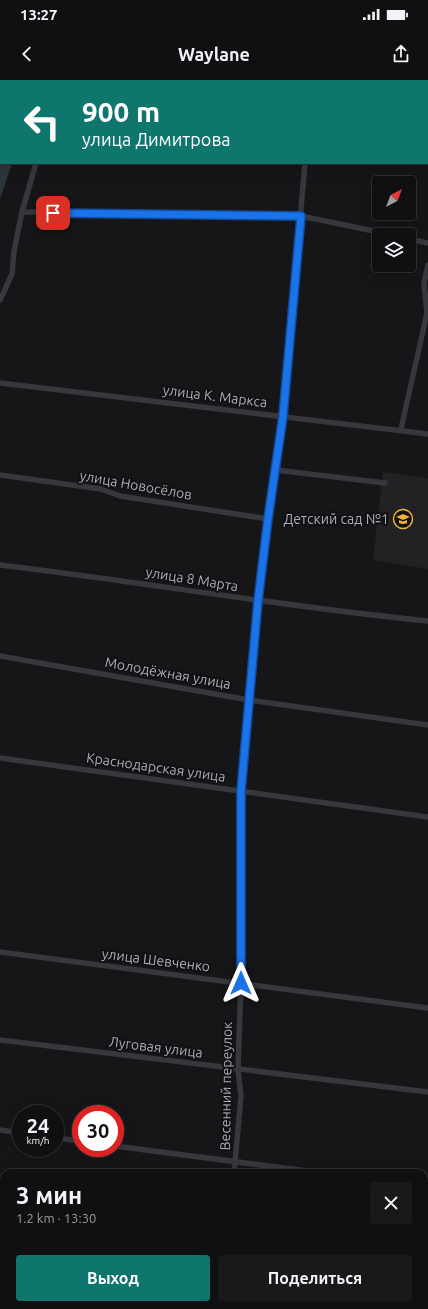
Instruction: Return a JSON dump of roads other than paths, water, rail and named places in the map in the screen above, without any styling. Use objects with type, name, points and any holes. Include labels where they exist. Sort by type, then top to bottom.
[{"type":"street","points":[[0,300],[12,274],[14,251],[22,212],[36,164]]},
{"type":"street","name":"Весенний переулок","points":[[235,1169],[241,1096],[238,1069],[241,983],[241,791],[258,601],[283,416],[306,164]]},
{"type":"street","points":[[22,212],[301,216],[372,231]]},
{"type":"street","points":[[416,240],[428,243]]},
{"type":"street","points":[[400,430],[427,313],[424,283],[428,265]]},
{"type":"street","name":"улица К. Маркса","points":[[0,383],[428,434]]},
{"type":"street","points":[[276,470],[385,483]]},
{"type":"street","name":"улица Новосёлов","points":[[0,475],[101,489],[120,496],[268,519]]},
{"type":"street","name":"улица 8 Марта","points":[[0,565],[90,576],[258,601],[428,621]]},
{"type":"street","name":"Молодёжная улица","points":[[0,656],[249,700],[428,725]]},
{"type":"street","name":"Краснодарская улица","points":[[0,758],[428,816]]},
{"type":"street","name":"улица Шевченко","points":[[0,952],[428,1008]]},
{"type":"street","name":"Луговая улица","points":[[0,1040],[428,1092]]},
{"type":"street","points":[[0,1130],[12,1132]]},
{"type":"street","points":[[124,1147],[291,1169]]},
{"type":"place","name":"Детский сад №1","points":[[403,519]]}]
